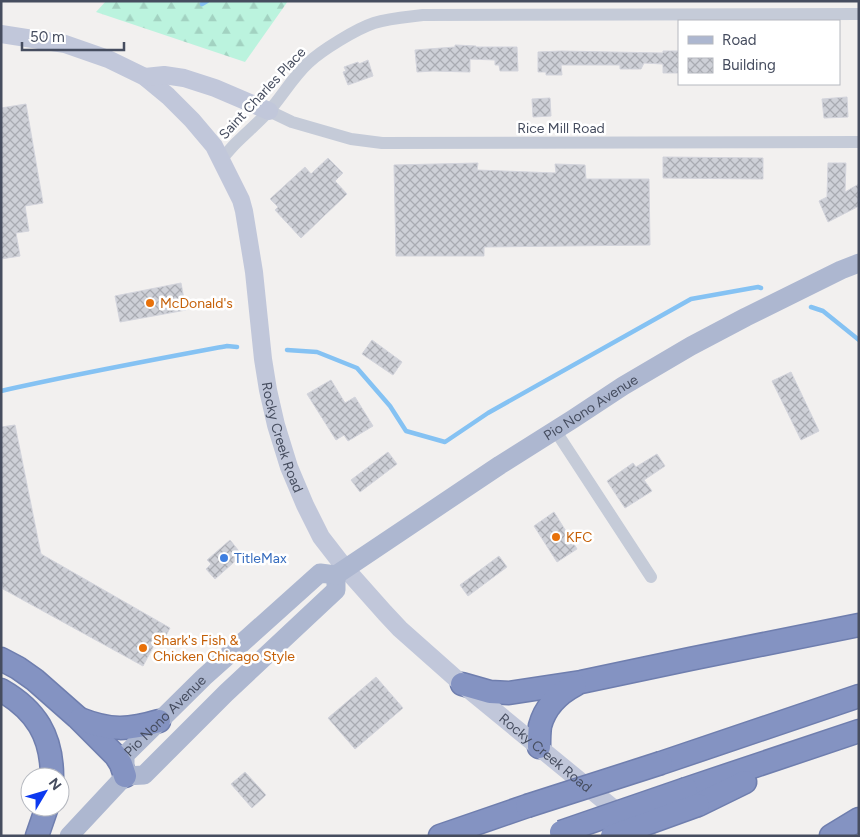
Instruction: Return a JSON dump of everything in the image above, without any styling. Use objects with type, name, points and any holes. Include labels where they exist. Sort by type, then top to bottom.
[{"type":"highway","points":[[462,684],[490,692],[509,693],[581,682],[859,625]]},
{"type":"highway","points":[[1,660],[18,668],[35,680],[77,718],[116,756],[125,776]]},
{"type":"highway","points":[[539,747],[540,727],[545,712],[564,690],[581,682]]},
{"type":"highway","points":[[1,690],[24,705],[40,726],[49,749],[52,767]]},
{"type":"highway","points":[[440,836],[859,696]]},
{"type":"highway","points":[[77,718],[96,725],[114,728],[130,728],[159,721]]},
{"type":"highway","points":[[612,836],[692,797],[806,749],[859,731]]},
{"type":"highway","points":[[554,834],[692,797]]},
{"type":"highway","points":[[38,836],[44,817]]},
{"type":"highway","points":[[831,836],[859,819]]},
{"type":"main road","name":"Pio Nono Avenue","points":[[69,836],[125,776],[125,755],[204,677],[320,573],[340,572],[500,464],[623,386],[691,346],[812,284],[859,263]]},
{"type":"main road","name":"Pio Nono Avenue","points":[[125,776],[144,775],[226,692],[336,590],[340,572]]},
{"type":"street","points":[[541,1],[541,15]]},
{"type":"street","points":[[746,1],[746,15]]},
{"type":"street","name":"Saint Charles Place","points":[[221,160],[269,111],[298,73],[309,62],[342,39],[372,24],[393,19],[423,16],[859,14]]},
{"type":"street","name":"Rocky Creek Road","points":[[1,34],[65,44],[108,59],[145,77],[168,96],[214,146],[242,200],[254,272],[264,367],[276,425],[289,467],[307,509],[340,572],[462,684],[646,836]]},
{"type":"street","points":[[145,77],[164,75],[184,78],[216,88],[269,111]]},
{"type":"street","name":"Rice Mill Road","points":[[269,111],[292,122],[351,139],[382,142],[859,142]]},
{"type":"street","points":[[555,430],[651,577]]},
{"type":"green space","points":[[106,1],[288,1],[245,62],[96,12]]},
{"type":"building","points":[[455,45],[517,47],[518,71],[500,71],[499,65],[495,65],[495,60],[470,59],[470,72],[417,72],[415,50],[455,47]]},
{"type":"building","points":[[663,51],[678,51],[678,73],[663,73],[663,64],[644,63],[641,69],[620,69],[620,65],[561,65],[562,75],[546,75],[546,72],[538,72],[538,52],[663,53]]},
{"type":"building","points":[[368,60],[373,76],[348,85],[343,72],[346,71],[344,67]]},
{"type":"building","points":[[847,97],[848,117],[824,118],[822,99]]},
{"type":"building","points":[[550,98],[551,116],[533,117],[532,99]]},
{"type":"building","points":[[26,104],[43,203],[25,206],[29,231],[16,233],[20,256],[1,259],[1,108]]},
{"type":"building","points":[[663,157],[763,158],[763,179],[663,178]]},
{"type":"building","points":[[328,158],[343,173],[335,181],[347,194],[301,238],[275,210],[278,207],[270,199],[305,167],[311,174]]},
{"type":"building","points":[[478,163],[477,170],[556,173],[555,164],[585,165],[586,179],[649,179],[650,245],[484,247],[484,256],[396,256],[394,165]]},
{"type":"building","points":[[828,163],[846,163],[845,192],[859,184],[859,206],[828,222],[819,201],[827,197]]},
{"type":"building","name":"McDonald's","points":[[181,283],[186,310],[120,322],[115,296]]},
{"type":"building","points":[[372,340],[402,362],[393,375],[362,354]]},
{"type":"building","points":[[791,372],[819,431],[801,440],[772,381]]},
{"type":"building","points":[[331,380],[345,403],[355,397],[373,426],[348,441],[344,435],[336,440],[307,394]]},
{"type":"building","points":[[15,425],[41,554],[170,628],[163,641],[158,638],[143,666],[3,589],[1,582],[1,427]]},
{"type":"building","points":[[388,452],[397,464],[360,492],[351,480]]},
{"type":"building","points":[[657,454],[665,466],[644,480],[652,491],[625,508],[607,481],[633,463],[636,467]]},
{"type":"building","name":"KFC","points":[[554,512],[577,549],[557,562],[534,526]]},
{"type":"building","name":"TitleMax","points":[[230,540],[242,555],[215,579],[206,569],[211,564],[207,560]]},
{"type":"building","points":[[499,556],[507,567],[468,596],[460,585]]},
{"type":"building","points":[[376,677],[403,708],[355,749],[328,718]]},
{"type":"building","points":[[245,772],[266,795],[252,808],[231,784]]},
{"type":"waterway","points":[[202,4],[207,1]]},
{"type":"waterway","points":[[287,350],[317,352],[357,368],[390,406],[406,431],[445,442],[488,413],[691,299],[761,288]]},
{"type":"waterway","points":[[811,307],[823,311],[859,340]]},
{"type":"waterway","points":[[1,391],[227,346],[237,347]]},
{"type":"place","name":"McDonald's","points":[[150,303]]},
{"type":"place","name":"KFC","points":[[556,537]]},
{"type":"place","name":"TitleMax","points":[[224,558]]},
{"type":"place","name":"Shark's Fish & Chicken Chicago Style","points":[[143,648]]}]
